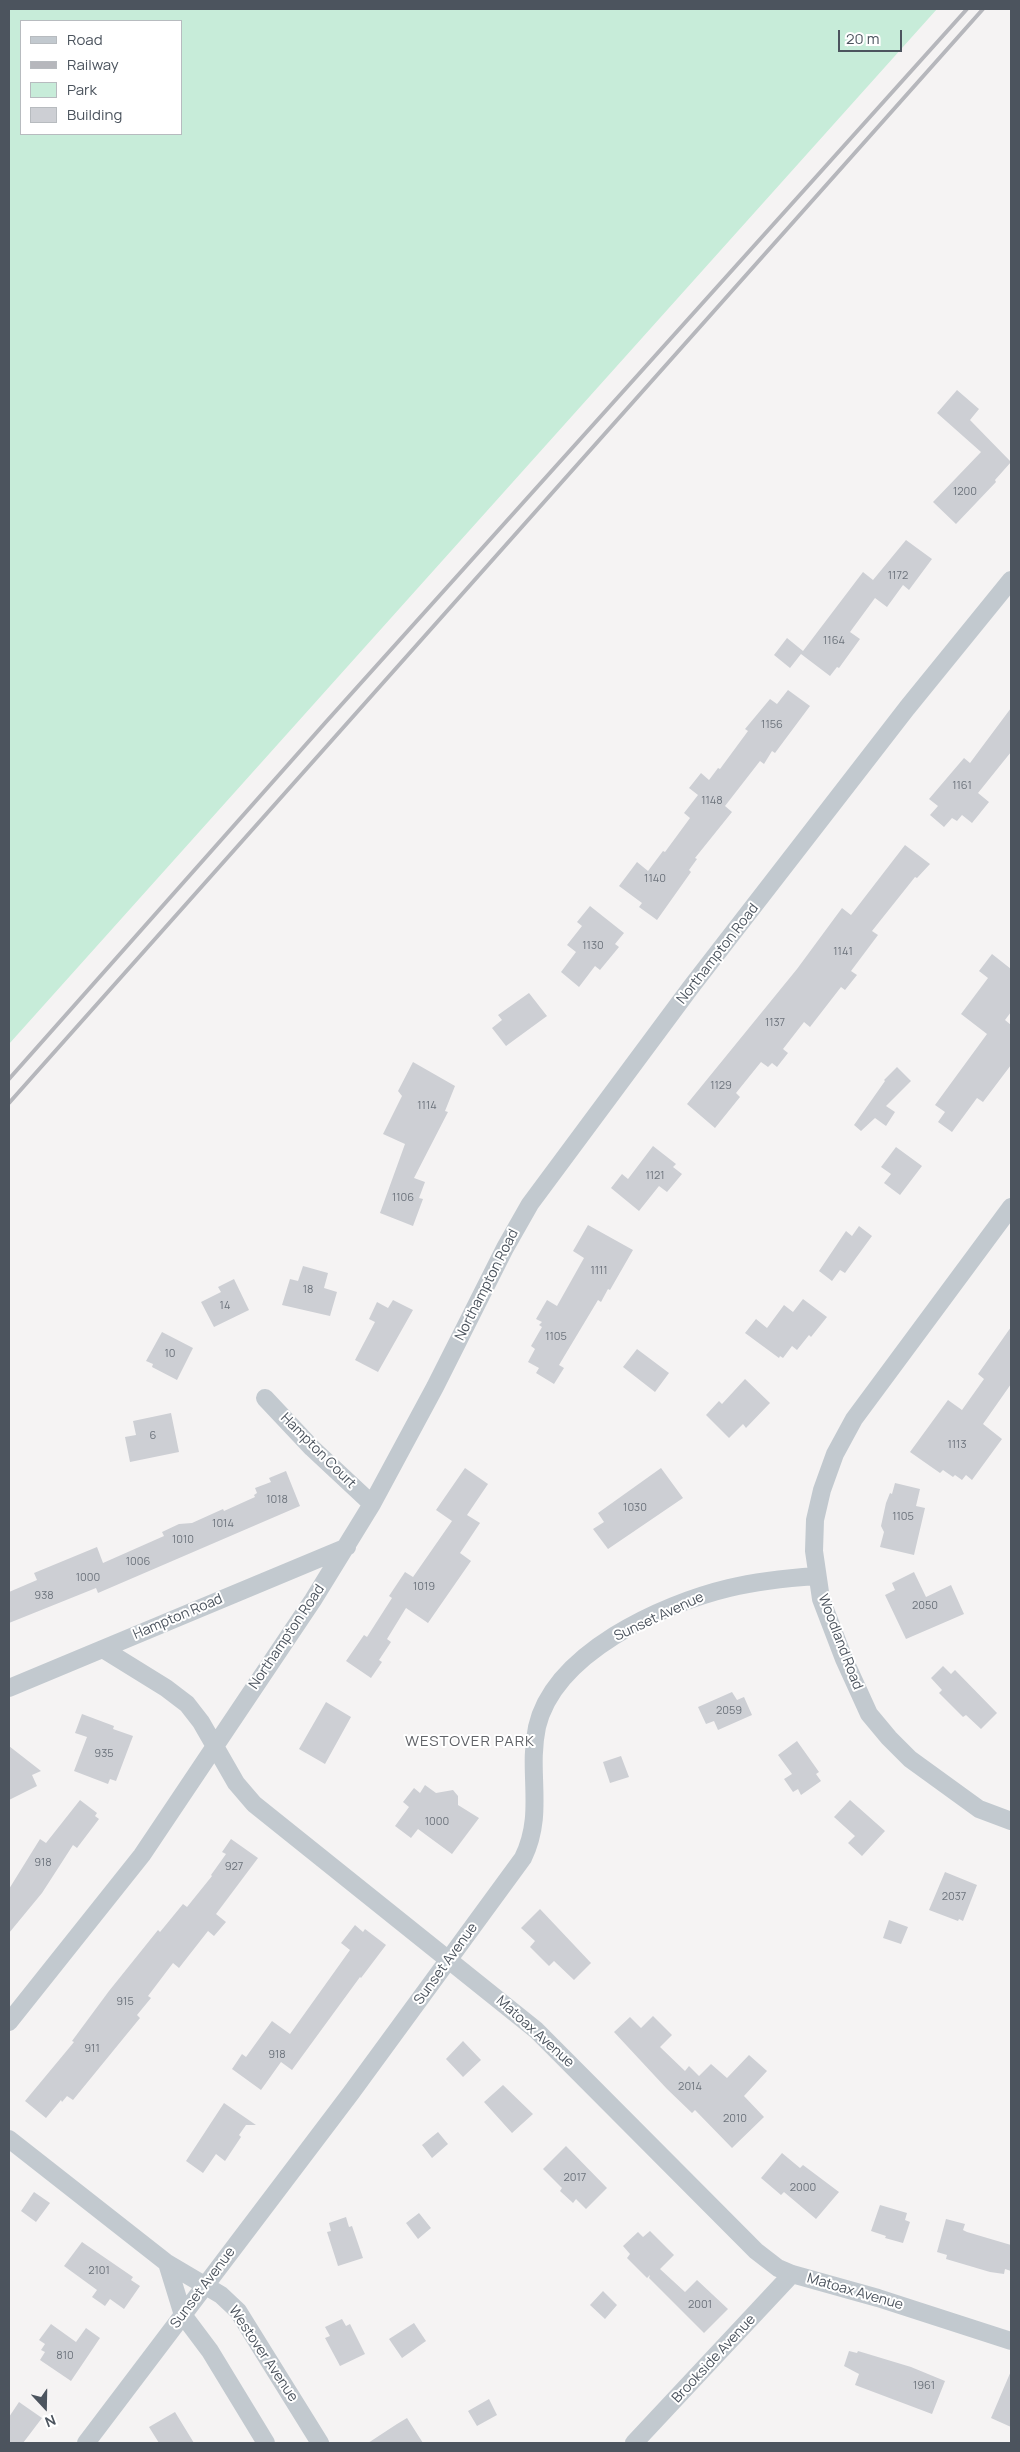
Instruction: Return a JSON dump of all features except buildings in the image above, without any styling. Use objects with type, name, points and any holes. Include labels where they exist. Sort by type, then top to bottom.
[{"type":"street","name":"Northampton Road","points":[[9,2022],[142,1854],[313,1600],[372,1504],[530,1204],[691,987],[919,694],[1011,580]]},
{"type":"street","name":"Woodland Road","points":[[1011,1207],[867,1400],[840,1446],[822,1490],[815,1520],[814,1551],[816,1576],[821,1599],[844,1659],[869,1714],[888,1738],[910,1759],[979,1810],[1011,1821]]},
{"type":"street","name":"Hampton Court","points":[[265,1398],[312,1448],[372,1504]]},
{"type":"street","name":"Hampton Road","points":[[9,1688],[347,1546]]},
{"type":"street","name":"Sunset Avenue","points":[[86,2443],[450,1959],[523,1858],[531,1842],[535,1824],[534,1770],[538,1727],[546,1706],[561,1682],[580,1660],[603,1643],[651,1617],[702,1596],[730,1588],[776,1579],[816,1576]]},
{"type":"street","name":"Matoax Avenue","points":[[102,1649],[166,1688],[187,1704],[201,1722],[236,1783],[254,1804],[450,1959],[536,2030],[756,2251],[778,2268],[792,2274],[878,2298],[1011,2341]]},
{"type":"street","name":"Westover Avenue","points":[[9,2139],[167,2263],[206,2284],[238,2311],[320,2443]]},
{"type":"street","points":[[167,2263],[183,2315],[210,2351],[266,2443]]},
{"type":"street","name":"Brookside Avenue","points":[[636,2443],[792,2274]]},
{"type":"green space","points":[[9,9],[937,9],[9,1044]]},
{"type":"railway","points":[[9,1079],[325,723],[967,9]]},
{"type":"railway","points":[[9,1103],[983,9]]},
{"type":"district","name":"WESTOVER PARK","points":[[470,1742]]}]
